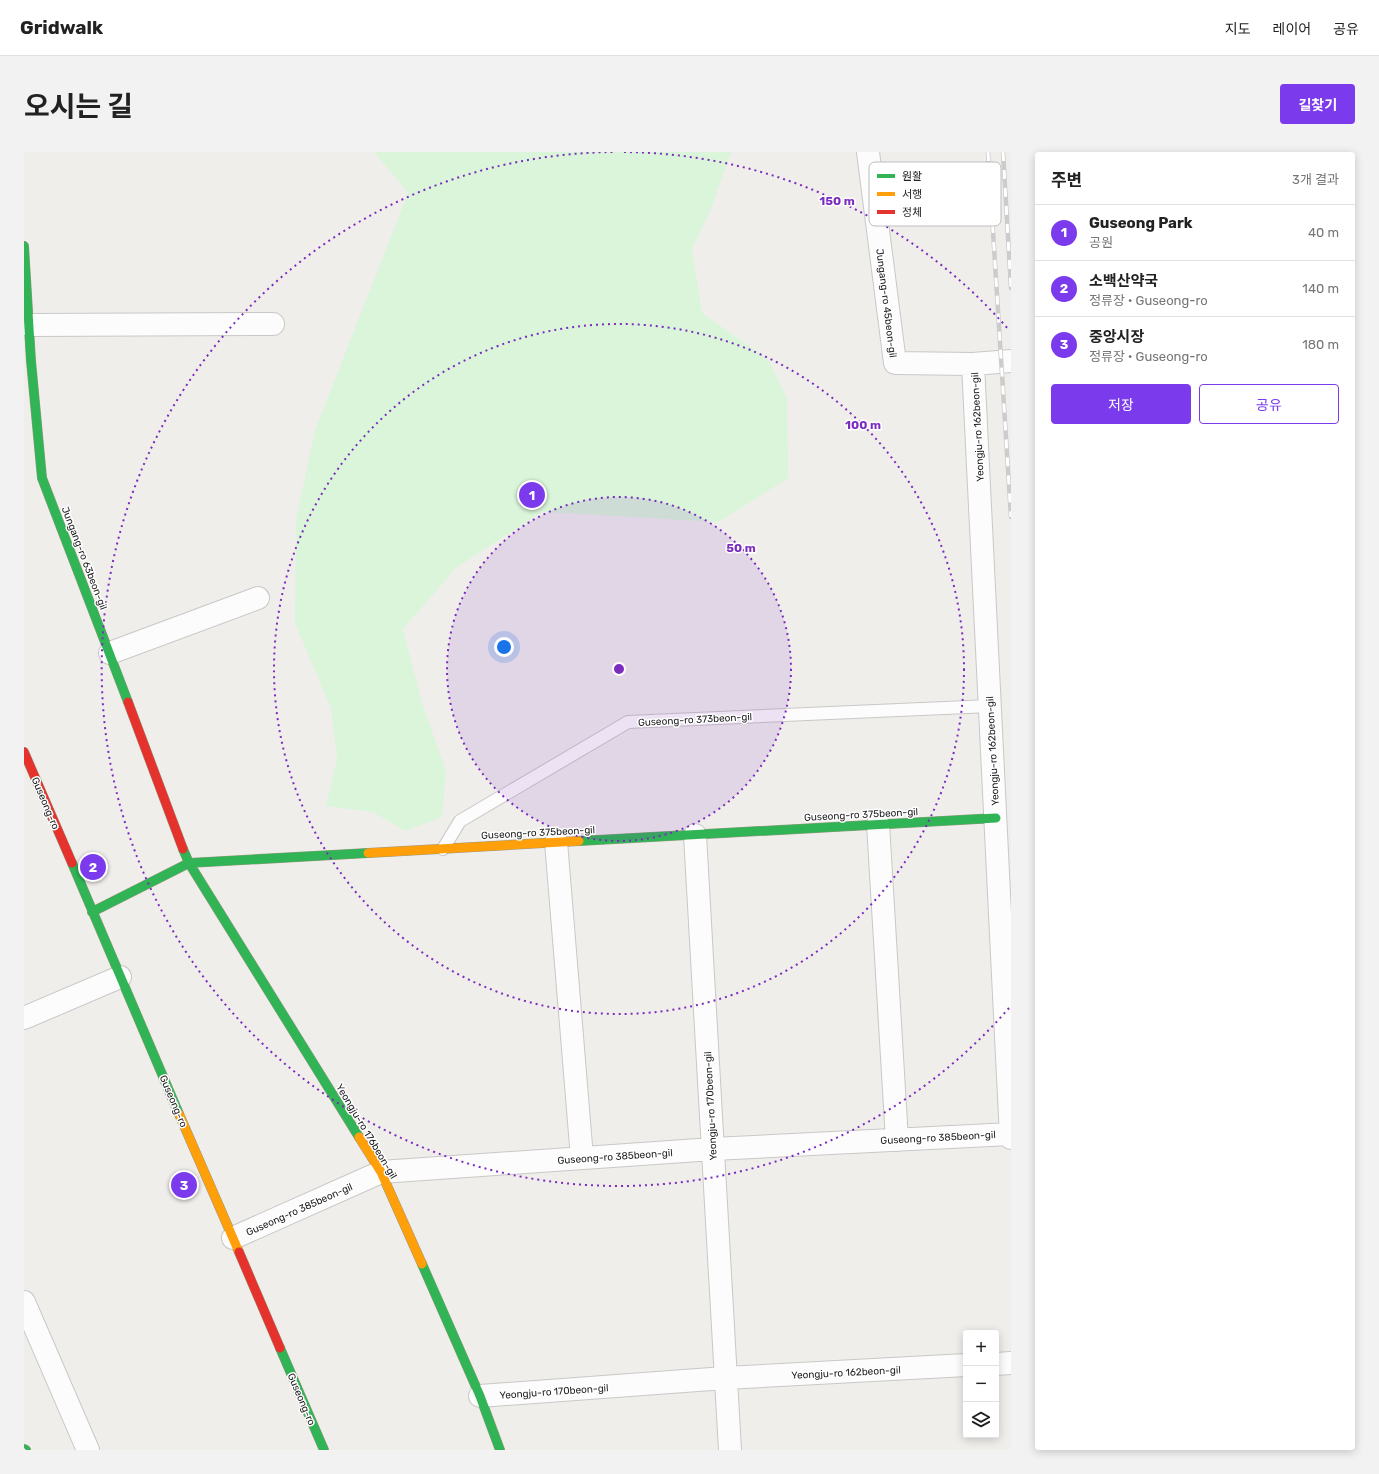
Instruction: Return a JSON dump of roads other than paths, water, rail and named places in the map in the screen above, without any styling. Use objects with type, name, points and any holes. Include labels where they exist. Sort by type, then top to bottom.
[{"type":"street","name":"Jungang-ro 45beon-gil","points":[[868,152],[869,162]]},
{"type":"street","name":"Jungang-ro 45beon-gil","points":[[877,226],[895,363],[973,364],[1011,361]]},
{"type":"street","name":"Jungang-ro 63beon-gil","points":[[24,246],[28,325],[27,363],[42,478],[189,863]]},
{"type":"street","points":[[28,325],[273,324]]},
{"type":"street","name":"Yeongju-ro 162beon-gil","points":[[973,364],[1011,1138]]},
{"type":"street","points":[[110,653],[258,598]]},
{"type":"street","name":"Guseong-ro","points":[[24,752],[324,1450]]},
{"type":"street","name":"Guseong-ro 375beon-gil","points":[[92,912],[189,863],[996,818]]},
{"type":"street","points":[[878,824],[897,1140]]},
{"type":"street","name":"Yeongju-ro 170beon-gil","points":[[695,835],[730,1450]]},
{"type":"street","points":[[556,842],[582,1158]]},
{"type":"street","name":"Yeongju-ro 176beon-gil","points":[[189,863],[381,1172],[480,1396],[500,1450]]},
{"type":"street","points":[[24,1018],[120,977]]},
{"type":"street","name":"Guseong-ro 385beon-gil","points":[[233,1238],[381,1172],[713,1149],[1011,1134]]},
{"type":"street","points":[[24,1302],[88,1450]]},
{"type":"street","points":[[999,1364],[1011,1363]]},
{"type":"street","name":"Yeongju-ro 162beon-gil","points":[[725,1378],[963,1365]]},
{"type":"street","name":"Yeongju-ro 170beon-gil","points":[[480,1396],[725,1378]]},
{"type":"lane","name":"Guseong-ro 373beon-gil","points":[[443,849],[460,821],[628,722],[990,706]]},
{"type":"railway","points":[[988,152],[989,162]]},
{"type":"railway","points":[[1003,152],[1011,288]]},
{"type":"railway","points":[[993,226],[1011,517]]},
{"type":"place","name":"Guseong Park","points":[[532,495]]},
{"type":"place","name":"소백산약국","points":[[93,867]]},
{"type":"place","name":"중앙시장","points":[[184,1185]]}]
